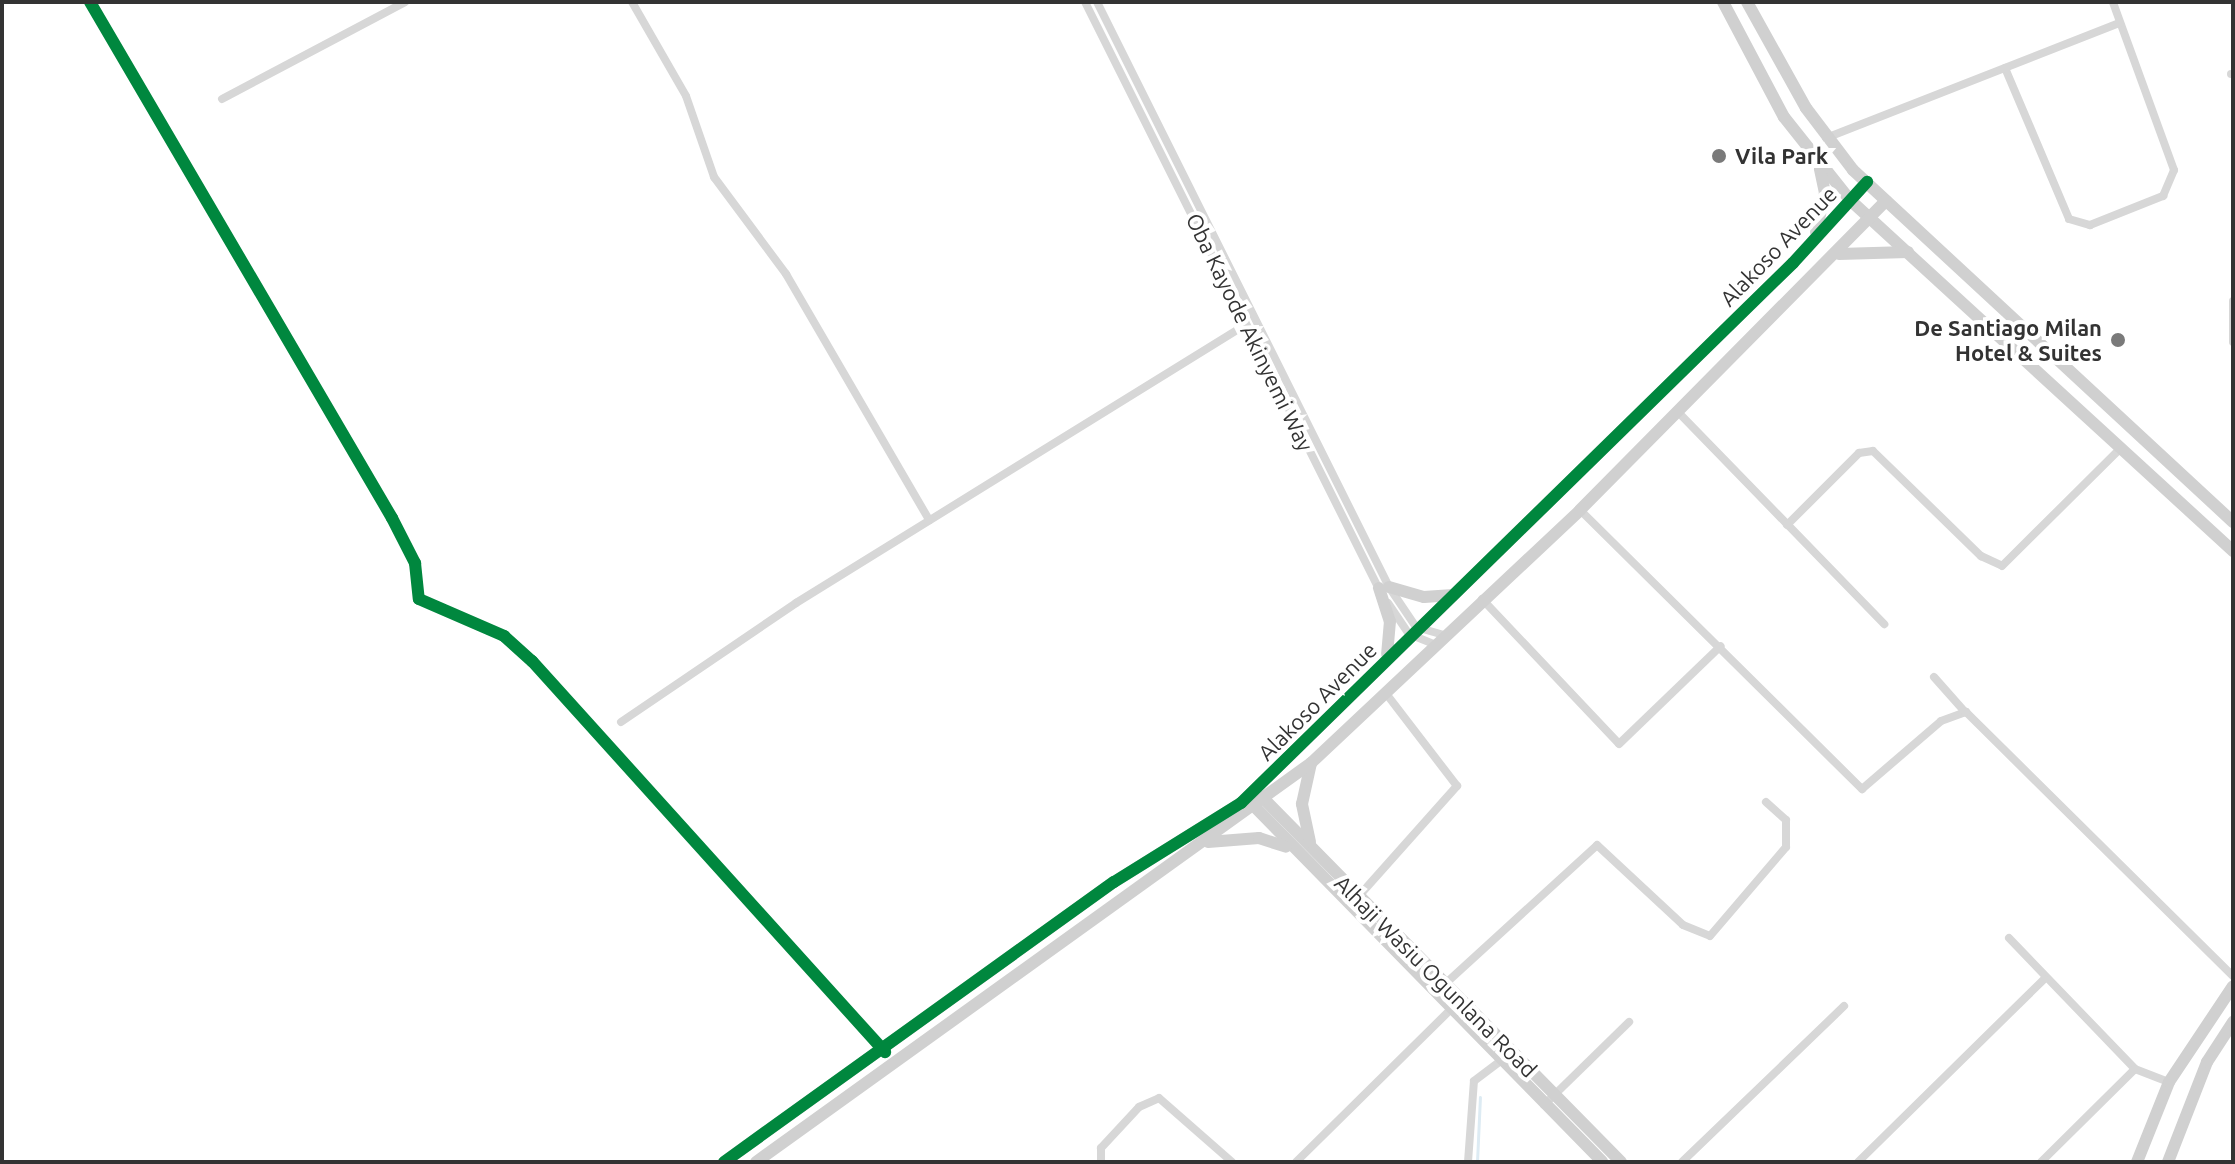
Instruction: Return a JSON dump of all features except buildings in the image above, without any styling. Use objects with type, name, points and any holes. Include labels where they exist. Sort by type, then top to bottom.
[{"type":"street","points":[[90,2],[266,314],[370,479],[415,563],[419,599],[504,636],[532,661],[885,1052]]},
{"type":"street","points":[[222,99],[405,2]]},
{"type":"street","points":[[632,2],[686,96],[714,177],[794,287],[929,520]]},
{"type":"street","name":"Oba Kayode Akinyemi Way","points":[[1085,2],[1245,325],[1384,588],[1412,631]]},
{"type":"street","name":"Oba Kayode Akinyemi Way","points":[[1097,2],[1384,588]]},
{"type":"street","points":[[1723,2],[1784,117],[1819,166],[1850,200],[2233,551]]},
{"type":"street","points":[[1747,2],[1826,138],[1867,182],[2233,522]]},
{"type":"street","points":[[2005,68],[2069,219],[2090,225],[2151,203],[2173,184],[2174,170],[2113,2]]},
{"type":"street","points":[[1826,138],[2119,23]]},
{"type":"street","points":[[1811,243],[1823,218],[1819,166]]},
{"type":"street","name":"Alakoso Avenue","points":[[724,1162],[885,1052],[1114,882],[1246,798],[1366,682],[1412,631],[1453,595],[1811,243],[1867,182]]},
{"type":"street","name":"Alakoso Avenue","points":[[756,1162],[1264,802],[1311,763],[1580,510],[1836,255],[1886,201]]},
{"type":"street","points":[[1836,255],[1881,248],[1910,252]]},
{"type":"street","points":[[2233,301],[2233,342]]},
{"type":"street","points":[[621,722],[929,520],[1245,325]]},
{"type":"street","points":[[2081,410],[2096,395]]},
{"type":"street","points":[[1678,412],[1884,624]]},
{"type":"street","points":[[1787,525],[1859,453],[1873,451],[1981,556],[2002,566],[2121,448]]},
{"type":"street","points":[[1580,510],[1721,646],[1862,789],[1949,715],[1966,712]]},
{"type":"street","points":[[1366,682],[1390,649],[1384,588],[1424,597],[1453,595]]},
{"type":"street","points":[[1482,599],[1619,744],[1721,646]]},
{"type":"street","points":[[1412,631],[1439,640]]},
{"type":"street","points":[[1934,677],[2233,976]]},
{"type":"street","points":[[1358,897],[1457,786],[1385,691]]},
{"type":"street","points":[[1311,763],[1302,815],[1314,853]]},
{"type":"street","points":[[1246,798],[1264,802]]},
{"type":"street","name":"Alhaji Wasiu Ogunlana Road","points":[[1264,802],[1621,1162]]},
{"type":"street","name":"Alhaji Wasiu Ogunlana Road","points":[[1264,802],[1300,856],[1602,1162]]},
{"type":"street","points":[[1445,984],[1597,845],[1683,925],[1710,936],[1786,847],[1786,820],[1766,802]]},
{"type":"street","points":[[1208,842],[1259,838],[1300,856]]},
{"type":"street","points":[[2009,938],[2044,979],[2135,1069],[2169,1082]]},
{"type":"street","points":[[1858,1162],[2044,979]]},
{"type":"street","points":[[2137,1162],[2169,1082],[2233,986]]},
{"type":"street","points":[[1296,1162],[1461,999]]},
{"type":"street","points":[[1682,1162],[1844,1006]]},
{"type":"street","points":[[1544,1105],[1629,1022]]},
{"type":"street","points":[[2168,1162],[2207,1062],[2233,1022]]},
{"type":"street","points":[[1468,1162],[1474,1081],[1501,1061]]},
{"type":"street","points":[[2041,1162],[2135,1069]]},
{"type":"street","points":[[1101,1162],[1101,1148],[1139,1107],[1159,1098],[1232,1162]]},
{"type":"waterway","points":[[1477,1162],[1480,1097]]},
{"type":"cycle path","points":[[90,2],[392,518],[415,563],[419,599],[504,636],[532,661],[885,1052]]},
{"type":"cycle path","points":[[724,1162],[1114,882],[1241,803],[1793,263],[1867,182]]},
{"type":"place","name":"Vila Park","points":[[1719,156]]},
{"type":"place","name":"De Santiago Milan Hotel & Suites","points":[[2118,340]]}]
